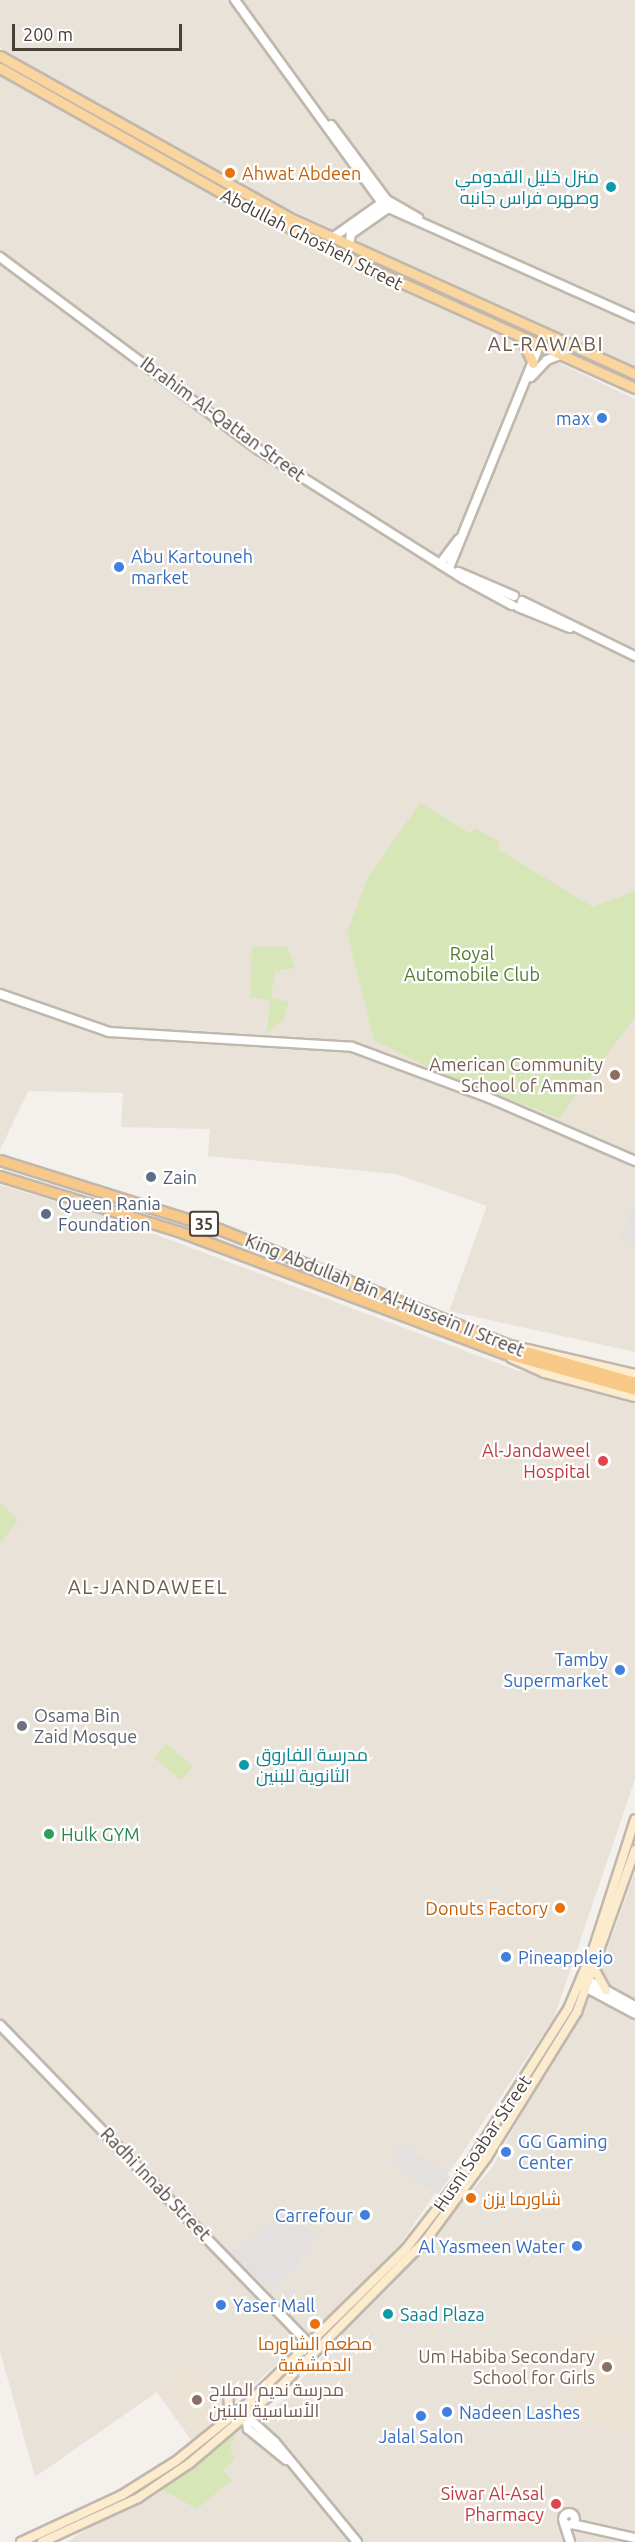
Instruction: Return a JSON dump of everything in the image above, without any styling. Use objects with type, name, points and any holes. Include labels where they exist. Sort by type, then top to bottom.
[{"type":"highway","name":"King Abdullah Bin Al-Hussein II Street","points":[[0,1160],[219,1229],[508,1350]]},
{"type":"highway","name":"King Abdullah Bin Al-Hussein II Street","points":[[0,1176],[178,1231],[508,1350],[635,1390]]},
{"type":"highway","name":"King Abdullah Bin Al-Hussein II Street","points":[[545,1362],[635,1382]]},
{"type":"main road","name":"Abdullah Ghosheh Street","points":[[0,56],[234,189],[331,238],[635,374]]},
{"type":"main road","name":"Abdullah Ghosheh Street","points":[[0,68],[220,192],[405,286],[635,388]]},
{"type":"main road","points":[[520,338],[531,351],[533,363]]},
{"type":"main road","points":[[508,1350],[526,1345],[635,1374]]},
{"type":"main road","points":[[508,1350],[544,1373],[635,1397]]},
{"type":"main road","name":"Husni Soabar Street","points":[[243,2413],[405,2250],[458,2182],[581,1981],[635,1819]]},
{"type":"main road","name":"Husni Soabar Street","points":[[243,2413],[364,2305],[426,2240],[466,2187],[558,2046],[590,1985],[635,1850]]},
{"type":"main road","points":[[596,1971],[606,1990]]},
{"type":"main road","points":[[357,2299],[364,2305]]},
{"type":"main road","points":[[219,2427],[229,2408],[228,2394]]},
{"type":"main road","points":[[21,2542],[144,2483],[219,2427],[243,2413]]},
{"type":"main road","points":[[42,2542],[156,2487],[243,2413]]},
{"type":"street","points":[[235,0],[387,204],[433,229],[635,318]]},
{"type":"street","points":[[241,0],[387,204]]},
{"type":"street","points":[[331,238],[387,204]]},
{"type":"street","points":[[350,247],[346,241],[351,234],[387,204]]},
{"type":"street","name":"Ibrahim Al-Qattan Street","points":[[0,257],[259,450],[440,564],[635,656]]},
{"type":"street","points":[[451,570],[462,536],[530,378],[544,334]]},
{"type":"street","points":[[530,378],[548,360],[560,356]]},
{"type":"street","points":[[440,564],[462,536]]},
{"type":"street","points":[[0,994],[109,1032],[352,1047],[489,1098],[635,1161]]},
{"type":"street","points":[[581,1981],[606,1990],[635,2006]]},
{"type":"street","points":[[590,1985],[635,2014]]},
{"type":"street","name":"Radhi Innab Street","points":[[0,2025],[310,2345]]},
{"type":"street","points":[[243,2413],[246,2427],[294,2465],[357,2542]]},
{"type":"street","points":[[570,2542],[570,2522],[592,2525],[635,2538]]},
{"type":"shaded area","points":[[0,0],[635,0],[635,368],[256,194],[0,48]]},
{"type":"shaded area","points":[[0,76],[254,219],[635,399],[635,1352],[449,1311],[487,1206],[396,1174],[208,1156],[210,1129],[121,1127],[123,1093],[28,1091],[0,1150]]},
{"type":"shaded area","name":"American Community School of Amman","points":[[627,1029],[635,1032],[635,1125],[627,1143],[566,1118]]},
{"type":"shaded area","points":[[0,1185],[109,1217],[516,1370],[635,1398],[635,1779],[554,2018],[387,2264],[192,2441],[157,2392],[35,2477],[0,2351]]},
{"type":"shaded area","points":[[633,1207],[635,1208],[635,1244],[619,1238]]},
{"type":"shaded area","points":[[635,1872],[635,2542],[67,2542],[280,2403],[491,2169],[596,1981]]},
{"type":"shaded area","points":[[402,2143],[450,2177],[438,2195],[389,2161]]},
{"type":"shaded area","points":[[287,2211],[316,2236],[295,2269],[272,2291],[230,2253]]},
{"type":"shaded area","name":"Um Habiba Secondary School for Girls","points":[[581,2337],[635,2338],[631,2434],[575,2420]]},
{"type":"shaded area","name":"مدرسة نديم الملاح الأساسية للبنين","points":[[192,2363],[226,2405],[220,2418],[197,2434],[159,2385]]},
{"type":"green space","name":"Royal Automobile Club","points":[[420,803],[471,834],[474,828],[500,842],[497,849],[593,907],[635,891],[635,1017],[559,1118],[432,1069],[374,1040],[347,932],[367,879]]},
{"type":"green space","points":[[252,947],[287,947],[295,968],[275,971],[271,997],[289,1002],[284,1019],[267,1033],[270,1000],[250,997]]},
{"type":"green space","points":[[0,1503],[18,1520],[0,1543]]},
{"type":"green space","points":[[166,1744],[193,1766],[181,1780],[154,1758]]},
{"type":"green space","points":[[237,2433],[230,2448],[235,2459],[223,2470],[232,2480],[197,2509],[161,2489]]},
{"type":"place","name":"Ahwat Abdeen","points":[[230,173]]},
{"type":"place","name":"منزل خليل القدومي وصهره فراس جانبه","points":[[611,187]]},
{"type":"place","name":"max","points":[[602,418]]},
{"type":"place","name":"Abu Kartouneh market","points":[[119,567]]},
{"type":"place","name":"American Community School of Amman","points":[[615,1075]]},
{"type":"place","name":"Zain","points":[[151,1177]]},
{"type":"place","name":"Queen Rania Foundation","points":[[46,1214]]},
{"type":"place","name":"Al-Jandaweel Hospital","points":[[603,1461]]},
{"type":"place","name":"Tamby Supermarket","points":[[620,1670]]},
{"type":"place","name":"Osama Bin Zaid Mosque","points":[[22,1726]]},
{"type":"place","name":"مدرسة الفاروق الثانوية للبنين","points":[[244,1765]]},
{"type":"place","name":"Hulk GYM","points":[[49,1834]]},
{"type":"place","name":"Donuts Factory","points":[[560,1908]]},
{"type":"place","name":"Pineapplejo","points":[[506,1957]]},
{"type":"place","name":"GG Gaming Center","points":[[506,2152]]},
{"type":"place","name":"شاورما يزن","points":[[471,2198]]},
{"type":"place","name":"Carrefour","points":[[365,2215]]},
{"type":"place","name":"Al Yasmeen Water","points":[[577,2246]]},
{"type":"place","name":"Yaser Mall","points":[[221,2305]]},
{"type":"place","name":"Saad Plaza","points":[[388,2314]]},
{"type":"place","name":"مطعم الشاورما الدمشقية","points":[[315,2324]]},
{"type":"place","name":"Um Habiba Secondary School for Girls","points":[[607,2367]]},
{"type":"place","name":"مدرسة نديم الملاح الأساسية للبنين","points":[[197,2400]]},
{"type":"place","name":"Nadeen Lashes","points":[[447,2412]]},
{"type":"place","name":"Jalal Salon","points":[[421,2416]]},
{"type":"place","name":"Siwar Al-Asal Pharmacy","points":[[556,2504]]},
{"type":"district","name":"AL-RAWABI","points":[[546,343]]},
{"type":"district","name":"AL-JANDAWEEL","points":[[148,1586]]}]
